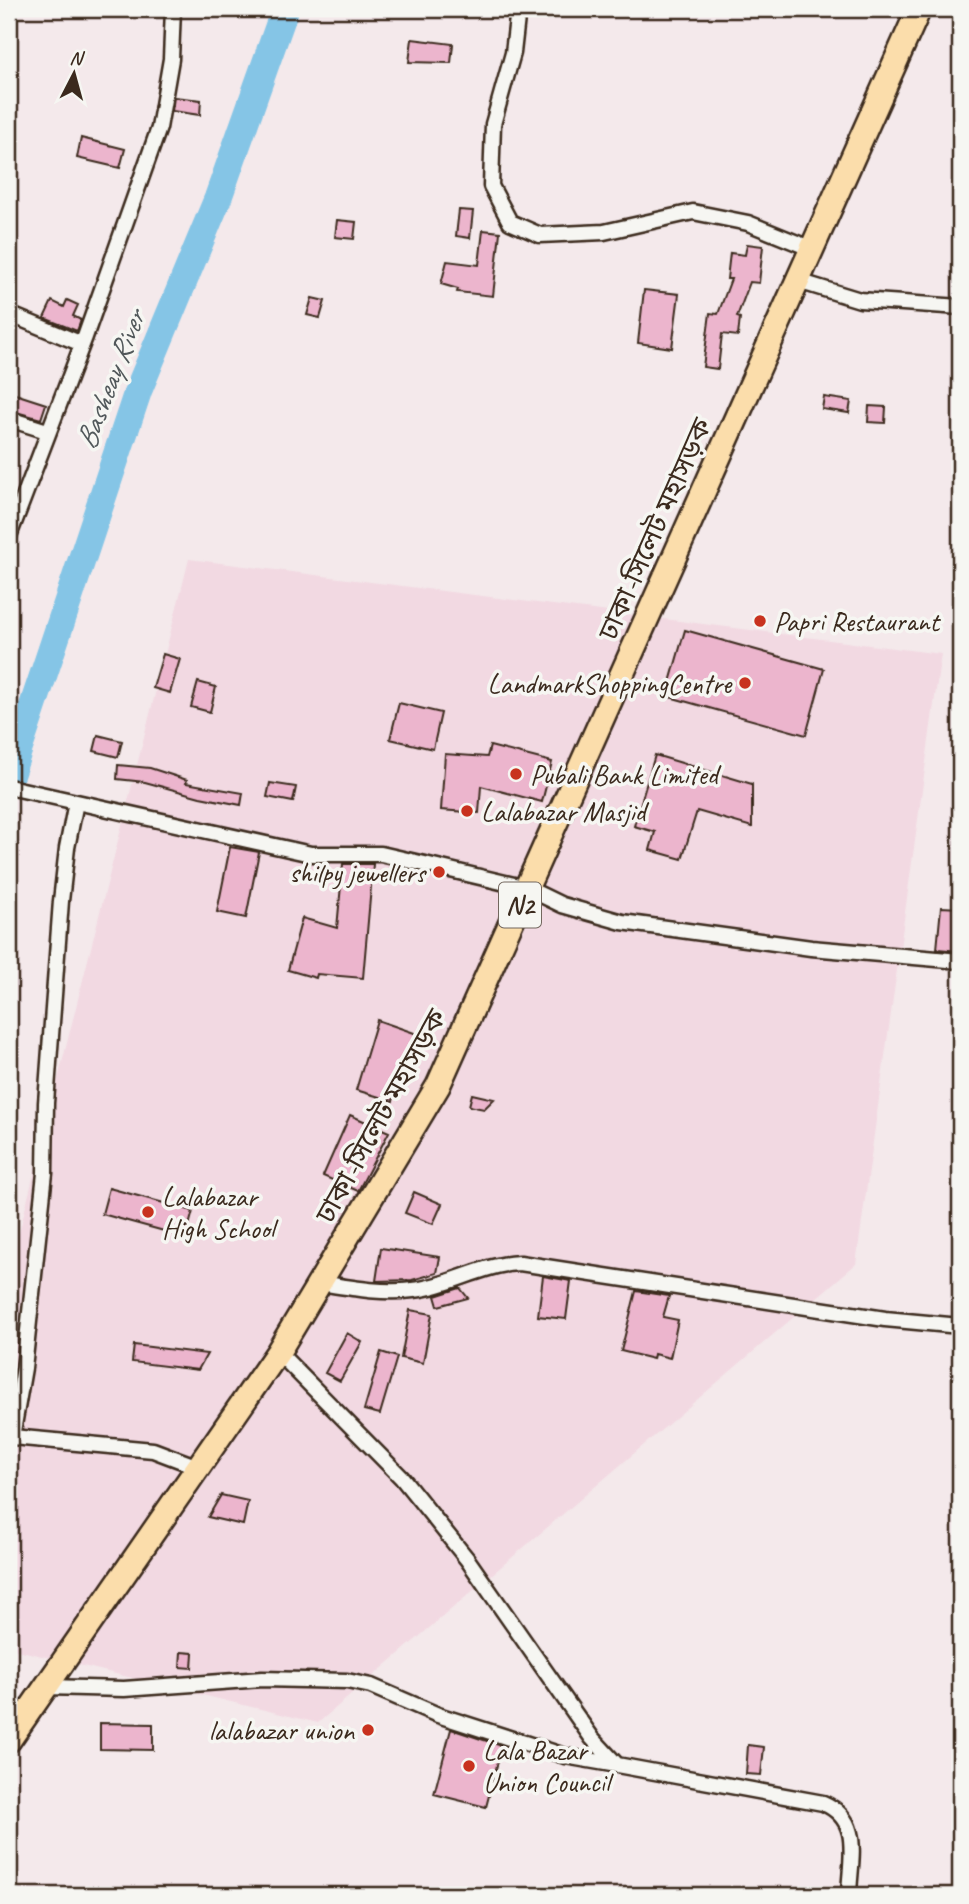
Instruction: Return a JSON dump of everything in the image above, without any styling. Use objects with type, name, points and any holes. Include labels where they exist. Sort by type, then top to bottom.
[{"type":"highway","name":"ঢাকা-সিলেট মহাসড়ক","points":[[9,1740],[278,1352],[438,1086],[919,9]]},
{"type":"street","points":[[9,536],[82,344],[159,128],[171,59],[173,9]]},
{"type":"street","points":[[517,9],[513,53],[493,136],[491,186],[510,222],[540,235],[604,232],[693,212],[748,223],[812,249]]},
{"type":"street","points":[[798,281],[860,300],[960,307]]},
{"type":"street","points":[[9,314],[82,344]]},
{"type":"street","points":[[9,419],[47,431]]},
{"type":"street","points":[[9,787],[311,854],[381,854],[527,888],[562,905],[622,922],[811,948],[960,961]]},
{"type":"street","points":[[76,802],[61,901],[46,1103],[45,1173],[23,1368],[12,1437],[153,1450],[198,1467]]},
{"type":"street","points":[[320,1283],[375,1291],[413,1290],[498,1264],[520,1263],[885,1319],[960,1326]]},
{"type":"street","points":[[278,1352],[402,1478],[467,1559],[592,1738],[617,1765]]},
{"type":"street","points":[[46,1686],[124,1689],[262,1679],[347,1681],[371,1686],[438,1715],[565,1756],[823,1803],[841,1811],[851,1828],[849,1895]]},
{"type":"shaded area","points":[[189,559],[941,654],[856,1264],[318,1723],[9,1648],[9,1273]]},
{"type":"building","points":[[412,39],[453,44],[451,63],[409,62]]},
{"type":"building","points":[[174,97],[201,100],[200,115],[172,111]]},
{"type":"building","points":[[81,138],[125,149],[120,168],[77,158]]},
{"type":"building","points":[[459,210],[473,211],[470,238],[456,236]]},
{"type":"building","points":[[337,220],[356,222],[354,239],[335,237]]},
{"type":"building","points":[[483,230],[500,232],[493,296],[457,292],[458,289],[441,284],[447,261],[479,265]]},
{"type":"building","points":[[747,244],[763,246],[759,283],[750,282],[737,317],[740,318],[738,336],[722,334],[718,369],[703,367],[710,313],[718,314],[731,279],[727,279],[730,253],[745,255]]},
{"type":"building","points":[[644,290],[679,294],[672,348],[638,343]]},
{"type":"building","points":[[312,298],[325,301],[320,318],[307,315]]},
{"type":"building","points":[[67,300],[78,305],[73,316],[81,320],[77,331],[44,318],[52,301],[64,307]]},
{"type":"building","points":[[9,392],[46,404],[41,419],[9,410]]},
{"type":"building","points":[[824,397],[851,401],[849,413],[822,409]]},
{"type":"building","points":[[869,406],[886,407],[885,423],[868,422]]},
{"type":"building","name":"LandmarkShoppingCentre","points":[[685,630],[824,669],[806,735],[666,696]]},
{"type":"building","points":[[163,654],[180,659],[170,693],[153,688]]},
{"type":"building","points":[[198,682],[216,687],[210,712],[191,707]]},
{"type":"building","points":[[399,703],[441,713],[433,749],[390,739]]},
{"type":"building","points":[[98,735],[122,741],[118,757],[94,751]]},
{"type":"building","points":[[490,746],[552,762],[542,802],[481,786],[479,813],[441,810],[445,754],[487,757]]},
{"type":"building","points":[[655,755],[752,784],[752,827],[697,811],[682,859],[650,850],[655,832],[634,826]]},
{"type":"building","points":[[118,765],[150,768],[187,780],[186,783],[243,793],[241,805],[145,782],[117,779]]},
{"type":"building","points":[[270,783],[296,787],[293,802],[267,797]]},
{"type":"building","points":[[230,847],[259,852],[246,918],[217,912]]},
{"type":"building","points":[[343,864],[373,864],[363,978],[317,974],[316,978],[288,970],[302,918],[337,928]]},
{"type":"building","points":[[941,907],[960,908],[960,951],[937,949]]},
{"type":"building","points":[[377,1020],[420,1035],[412,1045],[421,1052],[417,1065],[405,1061],[393,1101],[356,1090]]},
{"type":"building","points":[[472,1094],[494,1099],[484,1109],[469,1106]]},
{"type":"building","points":[[350,1115],[389,1132],[358,1191],[323,1176]]},
{"type":"building","name":"Lalabazar High School","points":[[109,1188],[193,1211],[186,1237],[102,1214]]},
{"type":"building","points":[[414,1192],[442,1204],[433,1224],[405,1213]]},
{"type":"building","points":[[381,1248],[440,1257],[437,1273],[412,1280],[376,1281]]},
{"type":"building","points":[[543,1276],[571,1281],[566,1319],[538,1316]]},
{"type":"building","points":[[460,1288],[468,1298],[438,1306],[435,1296]]},
{"type":"building","points":[[636,1291],[669,1296],[663,1317],[678,1320],[670,1358],[654,1354],[653,1359],[621,1351]]},
{"type":"building","points":[[410,1310],[432,1314],[423,1363],[401,1358]]},
{"type":"building","points":[[347,1333],[362,1342],[340,1381],[325,1373]]},
{"type":"building","points":[[134,1345],[207,1354],[198,1370],[132,1362]]},
{"type":"building","points":[[381,1352],[397,1357],[380,1414],[364,1410]]},
{"type":"building","points":[[221,1495],[248,1501],[243,1525],[208,1517]]},
{"type":"building","points":[[181,1652],[193,1653],[192,1668],[180,1667]]},
{"type":"building","points":[[100,1723],[153,1724],[153,1750],[100,1749]]},
{"type":"building","name":"Lala Bazar Union Council","points":[[451,1729],[502,1746],[486,1807],[434,1794]]},
{"type":"building","points":[[748,1745],[764,1747],[761,1775],[746,1774]]},
{"type":"waterway","name":"Basheay River","points":[[9,778],[138,391],[218,198],[285,9]]},
{"type":"place","name":"Papri Restaurant","points":[[760,621]]},
{"type":"place","name":"LandmarkShoppingCentre","points":[[745,683]]},
{"type":"place","name":"Pubali Bank Limited","points":[[516,774]]},
{"type":"place","name":"Lalabazar Masjid","points":[[467,811]]},
{"type":"place","name":"shilpy jewellers","points":[[439,872]]},
{"type":"place","name":"Lalabazar High School","points":[[148,1212]]},
{"type":"place","name":"lalabazar union","points":[[368,1730]]},
{"type":"place","name":"Lala Bazar Union Council","points":[[469,1766]]}]
